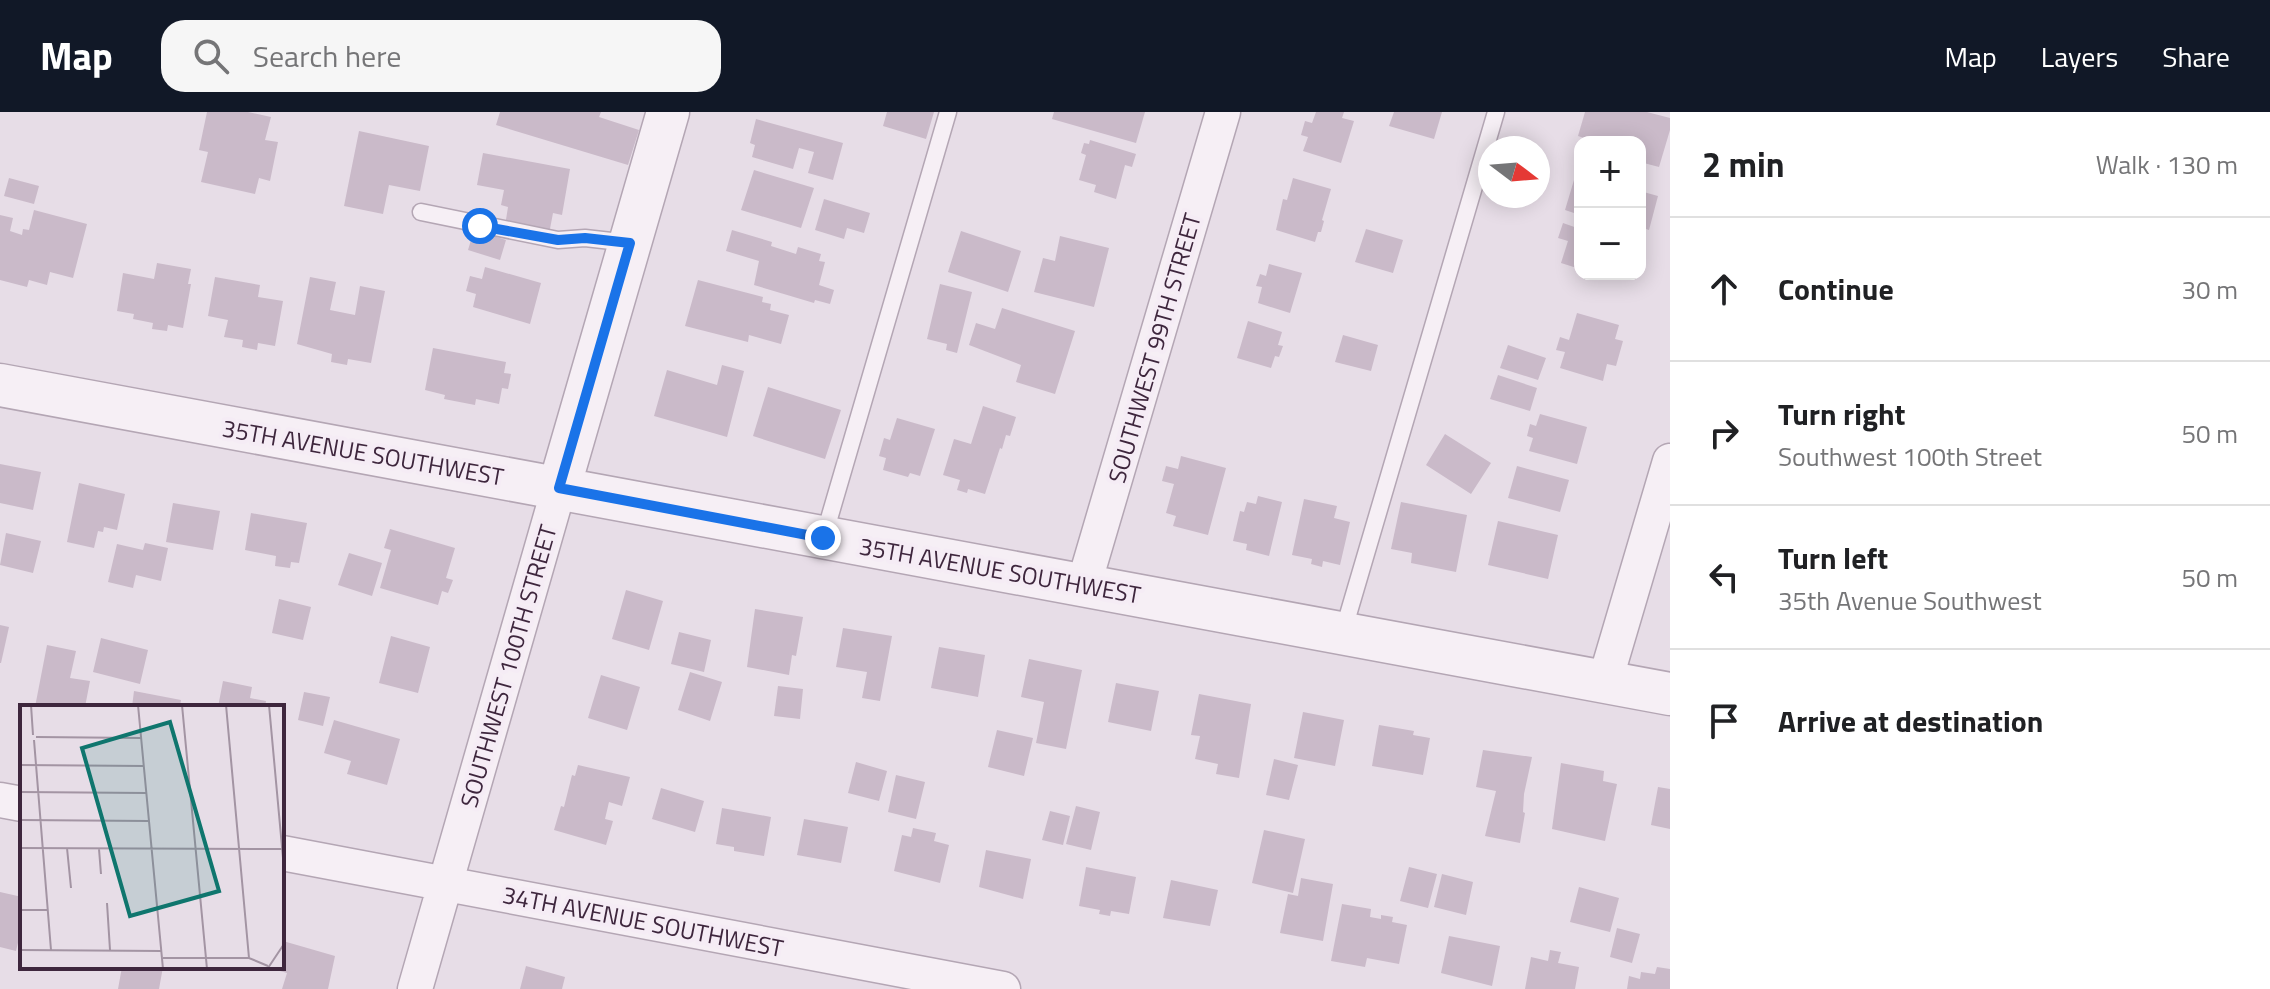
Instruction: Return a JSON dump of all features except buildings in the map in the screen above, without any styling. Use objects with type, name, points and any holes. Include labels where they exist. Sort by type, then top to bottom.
[{"type":"street","name":"SOUTHWEST 100TH STREET","points":[[415,989],[668,112]]},
{"type":"street","name":"SOUTHWEST 99TH STREET","points":[[1084,584],[1223,112]]},
{"type":"street","name":"35TH AVENUE SOUTHWEST","points":[[0,385],[1670,694]]},
{"type":"street","points":[[1605,681],[1670,461]]},
{"type":"street","points":[[0,800],[20,804]]},
{"type":"street","name":"34TH AVENUE SOUTHWEST","points":[[284,853],[1003,989]]},
{"type":"lane","points":[[823,538],[948,112]]},
{"type":"lane","points":[[1342,634],[1496,112]]},
{"type":"lane","points":[[421,212],[558,240],[585,238],[630,243]]},
{"type":"route","points":[[480,226],[558,240],[585,238],[630,243],[559,488],[823,538]]}]
